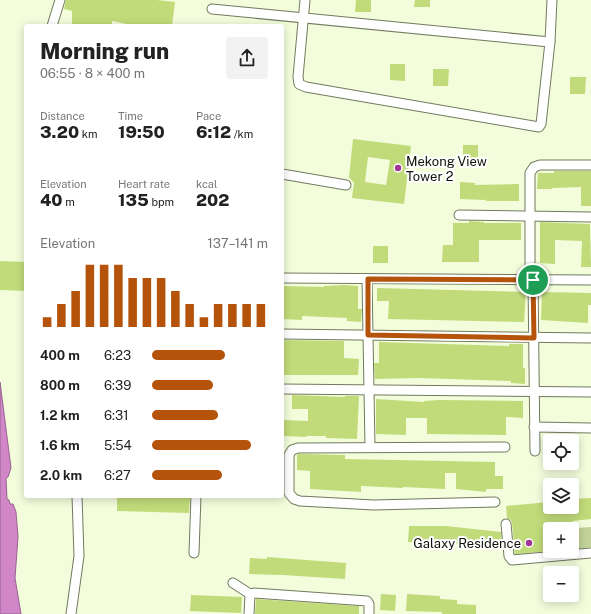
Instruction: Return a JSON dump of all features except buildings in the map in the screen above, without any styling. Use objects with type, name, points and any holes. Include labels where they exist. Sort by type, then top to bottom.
[{"type":"street","points":[[53,24],[60,0]]},
{"type":"street","points":[[305,0],[298,77],[299,84],[306,87],[539,127],[542,124],[550,42],[552,0]]},
{"type":"street","points":[[212,9],[550,42]]},
{"type":"street","points":[[535,451],[533,280],[530,267],[530,173],[534,166],[540,164],[591,165]]},
{"type":"street","points":[[284,174],[346,185]]},
{"type":"street","points":[[459,215],[591,217]]},
{"type":"street","points":[[284,278],[591,280]]},
{"type":"street","points":[[368,279],[370,447]]},
{"type":"street","points":[[284,334],[591,338]]},
{"type":"street","points":[[284,389],[591,392]]},
{"type":"street","points":[[534,427],[591,428]]},
{"type":"street","points":[[495,502],[374,505],[300,501],[294,499],[289,493],[289,455],[292,450],[298,448],[505,447]]},
{"type":"street","points":[[71,614],[79,556],[77,498]]},
{"type":"street","points":[[194,553],[196,498]]},
{"type":"street","points":[[506,524],[509,556],[512,560],[591,553]]},
{"type":"street","points":[[233,583],[250,594],[254,593],[366,601],[369,604],[369,614]]},
{"type":"street","points":[[249,614],[250,594]]},
{"type":"green space","points":[[591,527],[591,547],[579,549],[579,528]]},
{"type":"shaded area","points":[[0,382],[11,468],[8,477],[6,478],[7,499],[9,500],[10,504],[13,504],[16,512],[18,537],[15,578],[21,614],[0,614]]},
{"type":"place","name":"Mekong View Tower 2","points":[[398,168]]},
{"type":"place","name":"Galaxy Residence","points":[[529,543]]},
{"type":"route","points":[[368,279],[533,280],[534,338],[368,335],[368,279]]}]
